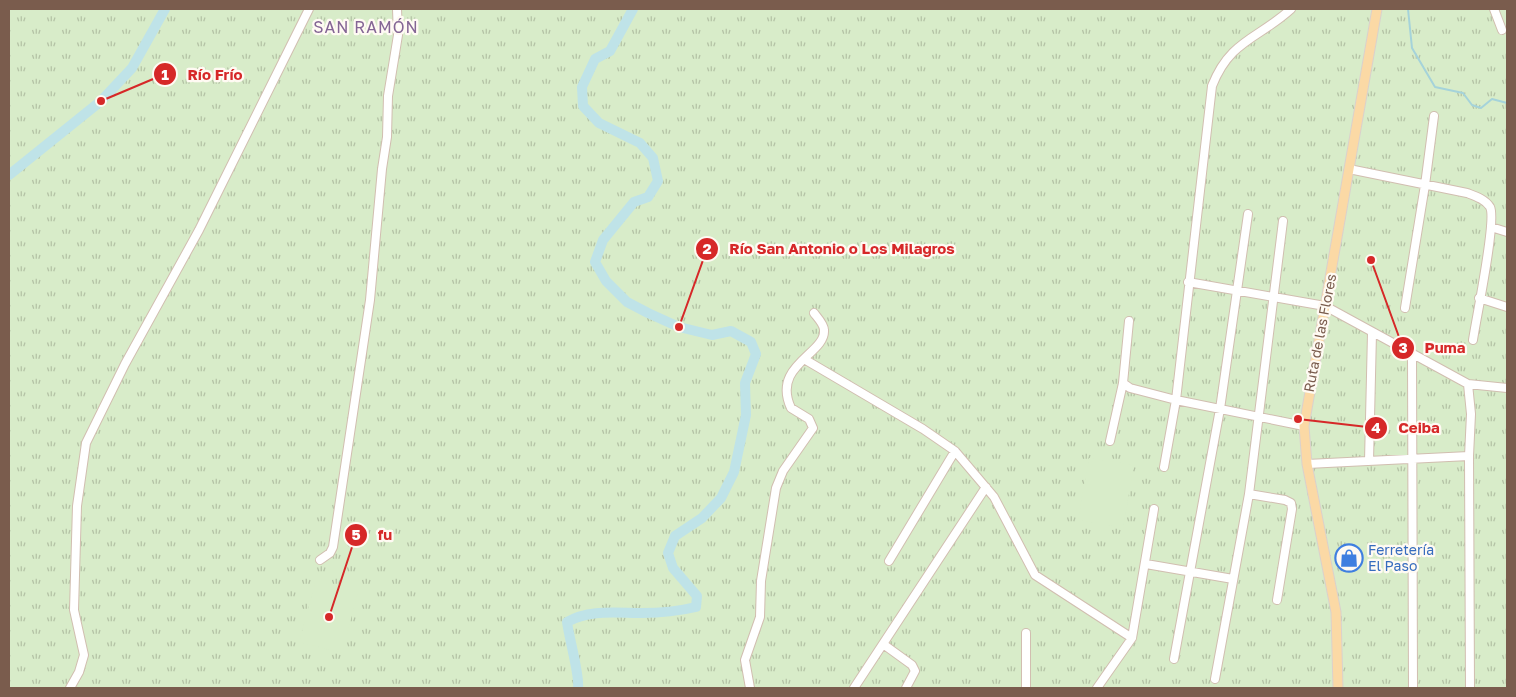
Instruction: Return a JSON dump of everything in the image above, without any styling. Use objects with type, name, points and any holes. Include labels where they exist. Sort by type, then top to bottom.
[{"type":"main road","name":"Ruta de las Flores","points":[[1338,688],[1335,603],[1307,464],[1304,426],[1377,9]]},
{"type":"street","points":[[70,688],[79,672],[84,655],[74,610],[77,506],[86,442],[125,364],[199,230],[309,9]]},
{"type":"street","points":[[320,560],[330,553],[332,547],[370,300],[382,169],[388,137],[391,67],[398,35],[398,9]]},
{"type":"street","points":[[1164,468],[1176,400],[1188,282],[1212,86],[1220,67],[1230,54],[1247,39],[1273,25],[1291,9]]},
{"type":"street","points":[[1494,9],[1502,30]]},
{"type":"street","points":[[1405,308],[1434,116]]},
{"type":"street","points":[[1349,169],[1467,193],[1485,201],[1490,207],[1492,215],[1491,227],[1473,340]]},
{"type":"street","points":[[1174,660],[1220,409],[1248,214]]},
{"type":"street","points":[[1215,679],[1249,494],[1284,221]]},
{"type":"street","points":[[1491,227],[1507,232]]},
{"type":"street","points":[[1188,282],[1325,306],[1468,384],[1507,388]]},
{"type":"street","points":[[1479,298],[1507,307]]},
{"type":"street","points":[[750,688],[745,660],[760,617],[761,581],[776,488],[783,470],[813,428],[808,419],[791,408],[787,399],[788,380],[821,340],[824,331],[814,312]]},
{"type":"street","points":[[1110,441],[1123,383],[1130,321]]},
{"type":"street","points":[[1369,461],[1372,333]]},
{"type":"street","points":[[1412,355],[1414,460],[1413,688]]},
{"type":"street","points":[[804,359],[923,429],[955,452],[986,487],[1000,508],[1035,575],[1132,638]]},
{"type":"street","points":[[1123,383],[1130,388],[1176,400],[1304,426]]},
{"type":"street","points":[[1468,384],[1471,400],[1469,456],[1470,688]]},
{"type":"street","points":[[889,561],[955,452]]},
{"type":"street","points":[[1307,464],[1469,456]]},
{"type":"street","points":[[854,688],[986,487]]},
{"type":"street","points":[[1249,494],[1291,502],[1292,509],[1277,600]]},
{"type":"street","points":[[1097,688],[1132,638],[1154,509]]},
{"type":"street","points":[[1146,564],[1234,579]]},
{"type":"street","points":[[1026,633],[1026,688]]},
{"type":"street","points":[[883,644],[912,665],[915,670],[906,688]]},
{"type":"green space","points":[[9,9],[1507,9],[1507,688],[9,688]]},
{"type":"green space","points":[[1089,458],[1134,465],[1123,528],[1078,520]]},
{"type":"green space","points":[[316,580],[358,592],[342,653],[299,642]]},
{"type":"waterway","points":[[9,175],[101,101],[132,68],[165,9]]},
{"type":"waterway","points":[[578,688],[567,622],[594,613],[656,613],[696,607],[697,596],[673,568],[668,553],[675,536],[702,518],[721,498],[734,472],[746,415],[745,383],[756,354],[751,342],[731,331],[712,335],[679,327],[627,302],[606,281],[595,262],[603,240],[634,202],[648,197],[658,181],[653,158],[640,143],[599,123],[583,106],[582,87],[595,59],[610,51],[633,9]]},
{"type":"waterway","points":[[1408,9],[1412,48],[1435,87],[1463,93],[1472,105],[1481,108],[1492,99],[1507,103]]},
{"type":"place","name":"Río Frío","points":[[101,101]]},
{"type":"place","name":"Puma","points":[[1371,260]]},
{"type":"place","name":"Río San Antonio o Los Milagros","points":[[679,327]]},
{"type":"place","name":"Ceiba","points":[[1298,419]]},
{"type":"place","name":"Ferretería El Paso","points":[[1349,558]]},
{"type":"place","name":"fu","points":[[329,617]]},
{"type":"district","name":"SAN RAMÓN","points":[[366,27]]}]
